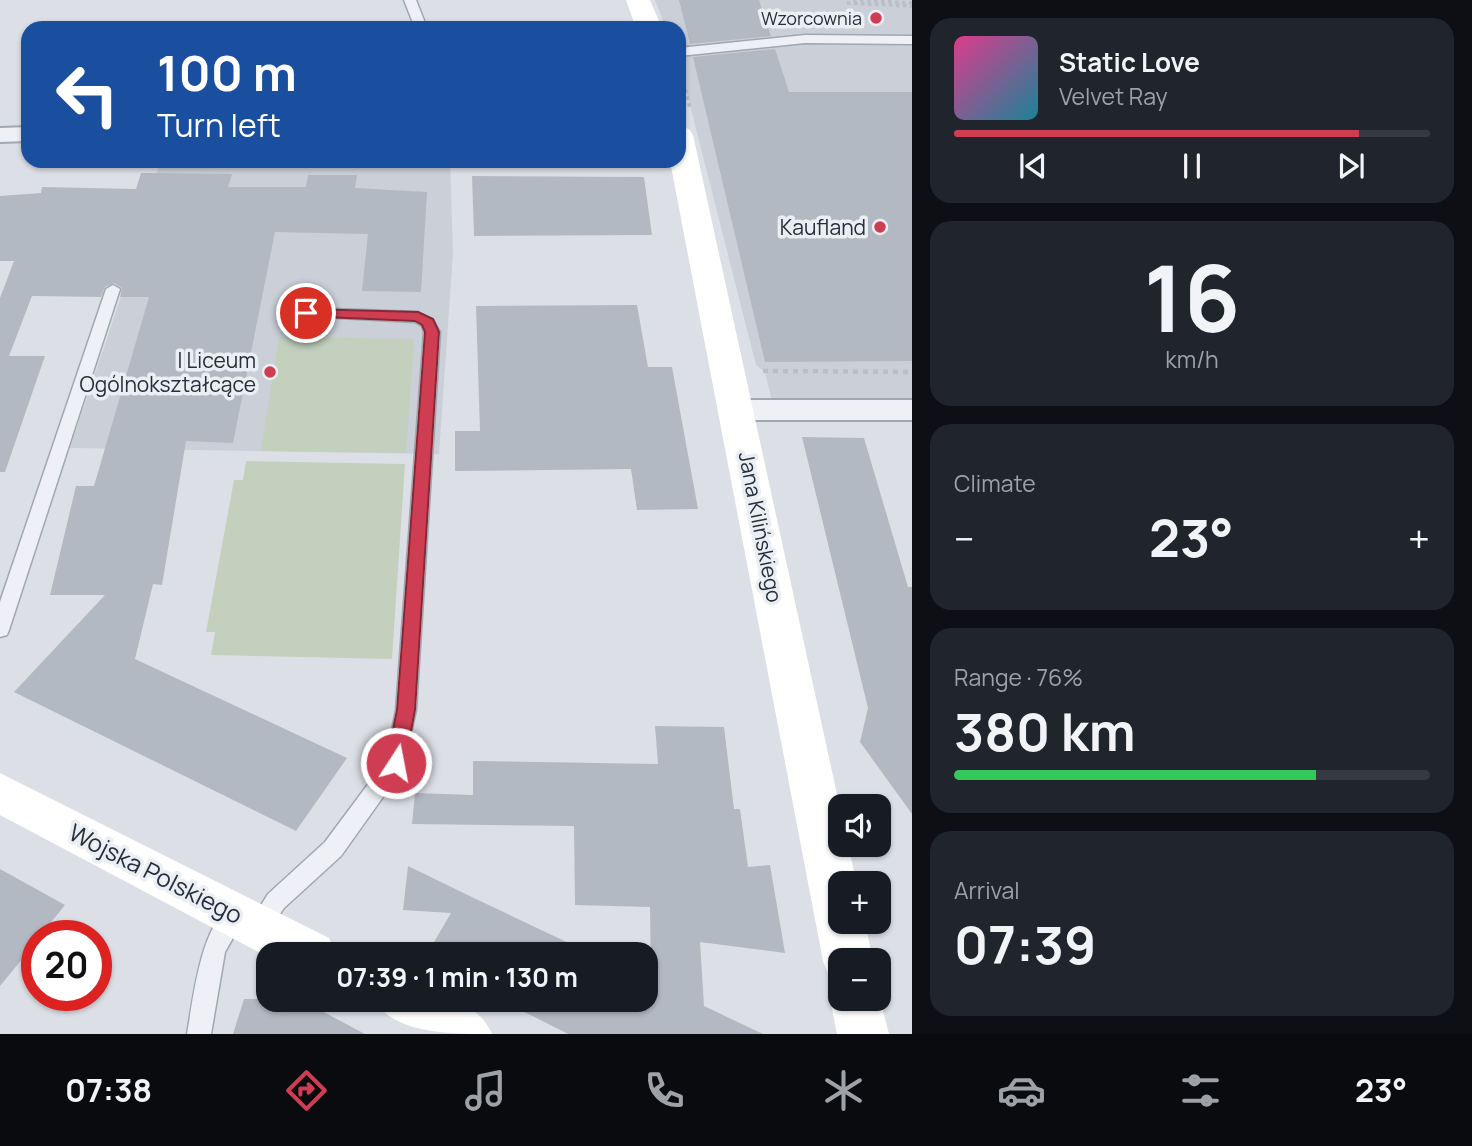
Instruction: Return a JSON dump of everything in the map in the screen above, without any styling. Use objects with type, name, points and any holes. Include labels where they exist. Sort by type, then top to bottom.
[{"type":"street","points":[[638,0],[646,21]]},
{"type":"street","points":[[0,135],[21,134]]},
{"type":"street","name":"Jana Kilińskiego","points":[[686,168],[738,410],[830,871]]},
{"type":"street","points":[[738,410],[912,410]]},
{"type":"street","name":"Wojska Polskiego","points":[[0,793],[288,942]]},
{"type":"street","points":[[858,1011],[863,1034]]},
{"type":"street","points":[[424,1012],[466,1034]]},
{"type":"lane","points":[[410,0],[418,21]]},
{"type":"lane","points":[[686,51],[804,38],[912,40]]},
{"type":"lane","points":[[0,630],[113,289]]},
{"type":"lane","points":[[198,1034],[214,949],[276,901],[333,849],[396,763],[406,710],[432,332],[428,323],[410,316],[306,313]]},
{"type":"path","points":[[848,1],[912,5]]},
{"type":"path","points":[[789,373],[912,372]]},
{"type":"shaded area","points":[[655,0],[912,0],[912,410],[774,409],[765,372],[756,365],[686,90],[686,21],[663,21]]},
{"type":"shaded area","name":"I Liceum Ogólnokształcące","points":[[158,168],[450,168],[453,253],[439,454],[70,448],[136,252]]},
{"type":"green space","points":[[279,337],[414,339],[406,453],[261,451]]},
{"type":"green space","points":[[246,461],[405,464],[392,659],[211,655],[215,632],[206,632],[234,480],[243,480]]},
{"type":"building","points":[[679,0],[759,0],[771,36],[690,44]]},
{"type":"building","points":[[775,49],[789,92],[912,92],[912,361],[765,362],[693,57]]},
{"type":"building","points":[[141,173],[232,174],[228,187],[306,187],[308,175],[357,175],[355,188],[427,192],[421,292],[362,291],[368,234],[275,232],[233,443],[186,441],[162,585],[153,584],[135,659],[347,758],[296,831],[14,692],[105,595],[50,595],[76,486],[94,486],[149,297],[120,297],[122,288],[114,283],[105,287],[101,297],[32,296],[9,356],[45,356],[5,472],[0,472],[0,298],[14,261],[0,261],[0,196],[41,193],[42,187],[136,189]]},
{"type":"building","points":[[472,176],[644,177],[652,235],[474,236]]},
{"type":"building","points":[[637,305],[648,367],[672,367],[698,509],[637,510],[631,469],[455,471],[455,431],[480,431],[476,306]]},
{"type":"building","points":[[802,437],[864,438],[908,587],[912,587],[912,814],[860,742],[868,708]]},
{"type":"building","points":[[655,726],[724,727],[734,809],[740,809],[748,867],[770,865],[785,953],[700,942],[704,1006],[763,1034],[568,1034],[525,1012],[658,1012],[658,942],[650,942],[650,907],[575,905],[574,826],[412,824],[415,793],[473,795],[473,761],[658,764]]},
{"type":"building","points":[[408,866],[567,942],[434,942],[451,913],[403,910]]},
{"type":"building","points":[[0,869],[65,905],[53,920],[21,920],[21,960],[0,986]]},
{"type":"building","points":[[244,999],[256,999],[256,1012],[324,1012],[365,1034],[233,1034]]},
{"type":"place","name":"Wzorcownia","points":[[876,18]]},
{"type":"place","name":"Kaufland","points":[[880,227]]},
{"type":"place","name":"I Liceum Ogólnokształcące","points":[[270,372]]},
{"type":"route","points":[[306,313],[402,314],[418,317],[428,323],[432,332],[406,710],[396,763]]}]
